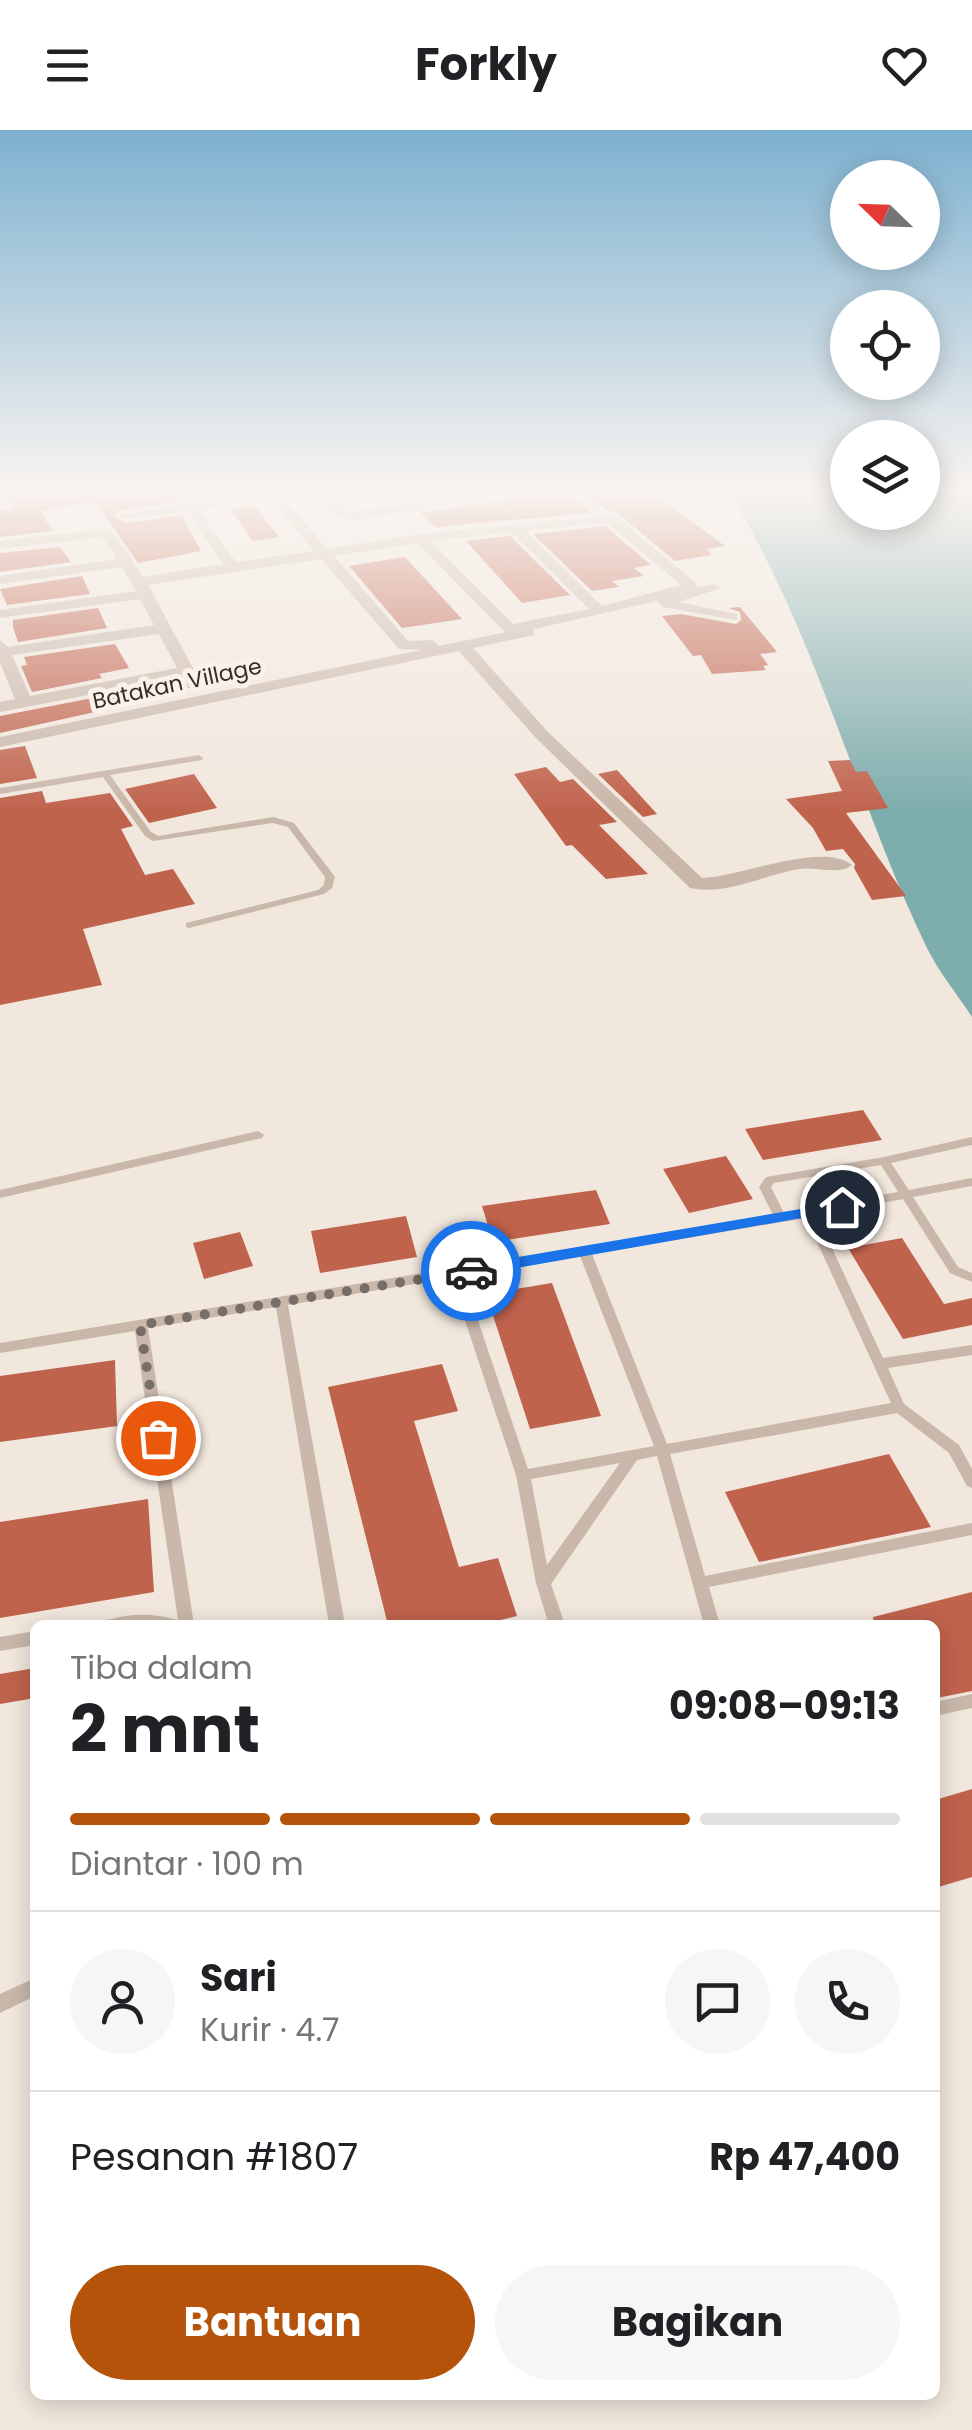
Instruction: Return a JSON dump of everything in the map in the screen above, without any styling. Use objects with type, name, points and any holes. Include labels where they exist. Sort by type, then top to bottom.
[{"type":"street","points":[[0,614],[96,596]]},
{"type":"street","points":[[147,596],[187,674],[207,700]]},
{"type":"street","points":[[361,596],[404,646],[416,648],[600,612],[655,596]]},
{"type":"street","points":[[480,596],[510,630]]},
{"type":"street","points":[[584,596],[600,612]]},
{"type":"street","name":"Batakan Village","points":[[0,742],[464,647],[686,596]]},
{"type":"street","points":[[663,603],[732,617]]},
{"type":"street","points":[[24,702],[1,648],[166,628]]},
{"type":"street","points":[[464,647],[541,734],[697,884],[712,886],[802,862],[843,864]]},
{"type":"street","points":[[0,707],[187,674]]},
{"type":"street","points":[[162,709],[164,696],[187,674]]},
{"type":"lane","points":[[0,791],[199,758]]},
{"type":"lane","points":[[106,774],[148,834],[156,839],[284,822],[291,825],[330,878],[329,886],[321,892],[189,925]]},
{"type":"lane","points":[[0,1194],[258,1135]]},
{"type":"lane","points":[[780,1218],[765,1187],[770,1180],[884,1161],[972,1140]]},
{"type":"lane","points":[[884,1161],[954,1270],[972,1278]]},
{"type":"lane","points":[[0,1348],[810,1214],[972,1182]]},
{"type":"lane","points":[[810,1214],[899,1407],[954,1449],[972,1482]]},
{"type":"lane","points":[[585,1252],[662,1450],[711,1620]]},
{"type":"lane","points":[[456,1273],[524,1474],[543,1584],[556,1620]]},
{"type":"lane","points":[[281,1302],[336,1620]]},
{"type":"lane","points":[[140,1325],[185,1620]]},
{"type":"lane","points":[[879,1364],[972,1350]]},
{"type":"lane","points":[[524,1474],[899,1407]]},
{"type":"lane","points":[[543,1584],[633,1456]]},
{"type":"lane","points":[[700,1583],[972,1529]]},
{"type":"lane","points":[[0,1644],[30,1639]]},
{"type":"lane","points":[[940,1708],[972,1701]]},
{"type":"lane","points":[[0,2004],[30,1989]]},
{"type":"water","points":[[785,596],[972,596],[972,1017],[926,946],[900,889]]},
{"type":"building","points":[[3,596],[72,596],[7,605]]},
{"type":"building","points":[[375,596],[441,596],[462,619],[402,628]]},
{"type":"building","points":[[516,596],[562,596],[522,603]]},
{"type":"building","points":[[740,607],[777,652],[760,654],[768,665],[763,666],[766,670],[712,674],[701,655],[693,656],[662,616],[681,614],[736,624],[741,620],[740,612],[728,608]]},
{"type":"building","points":[[98,608],[107,628],[18,642],[13,627],[13,620]]},
{"type":"building","points":[[115,644],[129,668],[99,674],[102,678],[32,692],[21,666],[27,665],[24,657]]},
{"type":"building","points":[[113,694],[117,699],[94,703],[95,712],[0,733],[0,716]]},
{"type":"building","points":[[25,746],[37,778],[0,784],[0,750]]},
{"type":"building","points":[[850,760],[856,772],[867,771],[888,808],[846,813],[906,896],[872,900],[855,864],[843,849],[826,851],[813,828],[786,799],[842,791],[828,761]]},
{"type":"building","points":[[546,767],[560,782],[573,779],[617,822],[599,825],[648,874],[606,879],[572,845],[566,846],[514,774]]},
{"type":"building","points":[[617,770],[657,814],[643,817],[598,774]]},
{"type":"building","points":[[194,774],[217,808],[149,823],[125,789]]},
{"type":"building","points":[[42,791],[46,803],[110,793],[133,826],[121,829],[145,875],[173,869],[195,904],[83,929],[102,985],[0,1005],[0,798]]},
{"type":"building","points":[[863,1110],[882,1140],[763,1160],[745,1129]]},
{"type":"building","points":[[726,1156],[753,1199],[689,1213],[663,1169]]},
{"type":"building","points":[[596,1190],[610,1224],[493,1242],[482,1206]]},
{"type":"building","points":[[406,1216],[417,1257],[320,1273],[311,1231]]},
{"type":"building","points":[[240,1232],[253,1266],[204,1279],[193,1243]]},
{"type":"building","points":[[902,1238],[944,1304],[972,1298],[972,1325],[903,1339],[848,1248]]},
{"type":"building","points":[[552,1283],[601,1416],[530,1429],[486,1294]]},
{"type":"building","points":[[115,1360],[117,1426],[0,1442],[0,1376]]},
{"type":"building","points":[[442,1364],[458,1411],[414,1421],[459,1567],[498,1558],[517,1616],[501,1620],[387,1620],[328,1387]]},
{"type":"building","points":[[889,1454],[931,1527],[759,1562],[725,1492]]},
{"type":"building","points":[[148,1499],[154,1592],[0,1618],[0,1522]]},
{"type":"building","points":[[972,1592],[972,1691],[940,1697],[940,1620],[873,1617]]},
{"type":"building","points":[[30,1669],[30,1699],[0,1704],[0,1674]]},
{"type":"building","points":[[972,1789],[972,1877],[940,1887],[940,1799]]},
{"type":"way so far","points":[[158,1438],[140,1325],[471,1271]]},
{"type":"route","points":[[471,1271],[842,1207]]}]
